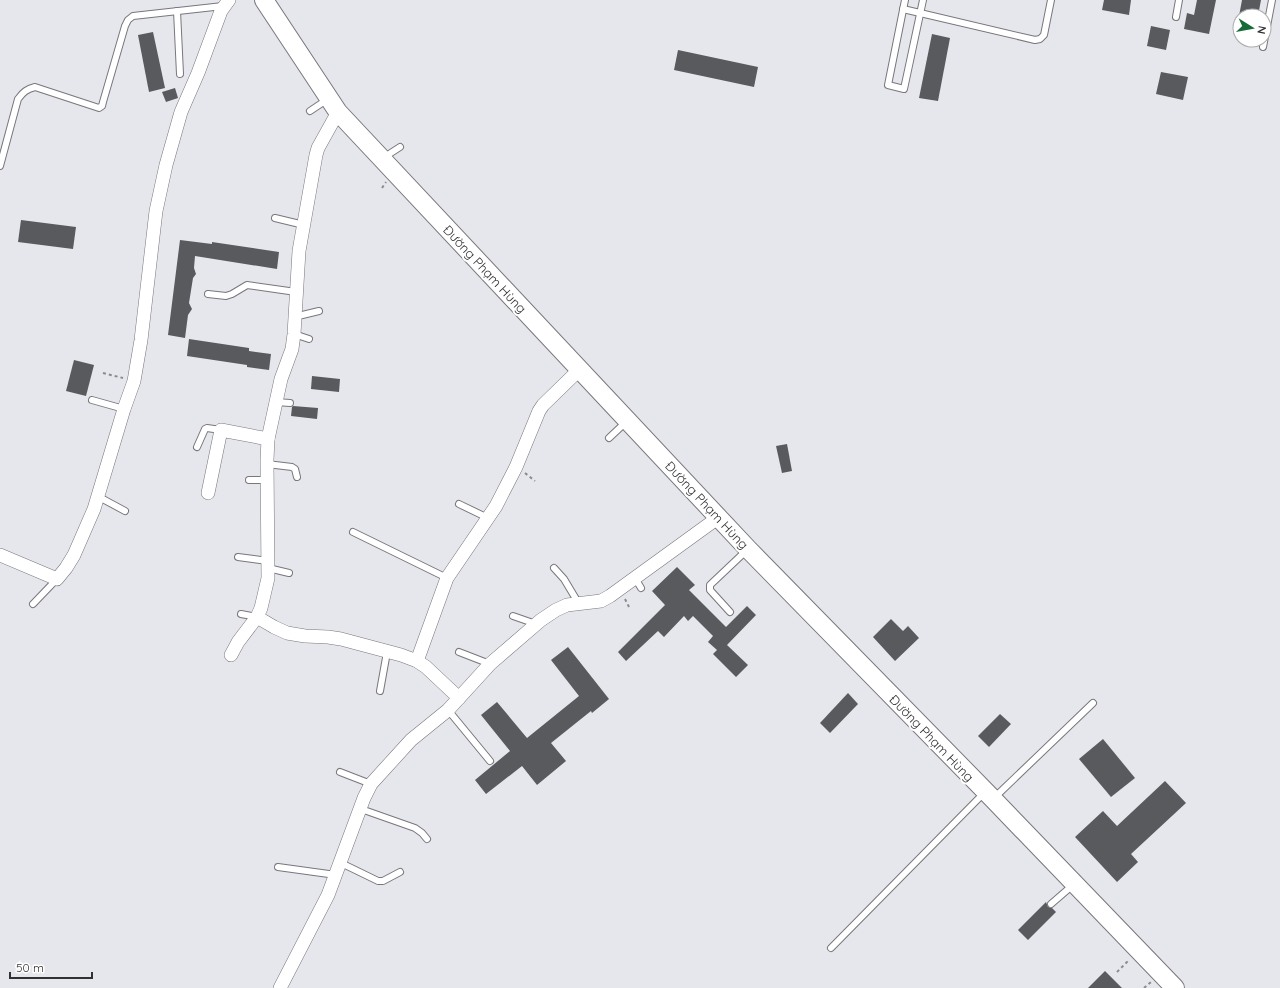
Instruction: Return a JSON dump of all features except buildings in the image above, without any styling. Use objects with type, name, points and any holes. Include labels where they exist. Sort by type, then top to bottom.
[{"type":"main road","name":"Đường Phạm Hùng","points":[[264,0],[334,106],[579,370],[748,549],[1175,988]]},
{"type":"street","points":[[0,555],[57,579],[74,555],[99,497],[124,409],[134,381],[141,340],[156,212],[166,165],[181,112],[198,73],[221,11],[227,3]]},
{"type":"street","points":[[231,655],[238,642],[257,617],[261,608],[268,578],[268,438],[282,379],[292,349],[299,251],[318,148],[334,106]]},
{"type":"street","points":[[417,661],[447,578],[498,502],[516,467],[539,411],[543,405],[579,370]]},
{"type":"street","points":[[208,493],[221,430],[268,438]]},
{"type":"street","points":[[280,988],[328,895],[371,784],[411,740],[448,710],[490,664],[536,624],[556,610],[567,605],[601,601],[638,583],[719,517]]},
{"type":"street","points":[[257,617],[287,633],[341,639],[417,661],[426,667],[460,698]]},
{"type":"lane","points":[[905,0],[888,85],[904,89],[923,0]]},
{"type":"lane","points":[[903,9],[1035,40],[1040,39],[1044,35],[1051,0]]},
{"type":"lane","points":[[1176,17],[1180,0]]},
{"type":"lane","points":[[0,166],[18,99],[23,92],[29,88],[35,87],[99,108],[102,106],[124,26],[128,20],[133,16],[227,3]]},
{"type":"lane","points":[[177,11],[180,74]]},
{"type":"lane","points":[[310,111],[334,106]]},
{"type":"lane","points":[[382,158],[400,147]]},
{"type":"lane","points":[[275,218],[304,225]]},
{"type":"lane","points":[[208,294],[226,296],[247,285],[296,292]]},
{"type":"lane","points":[[294,317],[319,311]]},
{"type":"lane","points":[[294,334],[309,339]]},
{"type":"lane","points":[[92,400],[124,409]]},
{"type":"lane","points":[[276,402],[290,403]]},
{"type":"lane","points":[[609,438],[628,421]]},
{"type":"lane","points":[[197,448],[207,428],[221,430]]},
{"type":"lane","points":[[267,464],[292,467],[295,469],[297,477]]},
{"type":"lane","points":[[249,480],[267,480]]},
{"type":"lane","points":[[99,497],[125,511]]},
{"type":"lane","points":[[459,504],[488,518]]},
{"type":"lane","points":[[353,532],[447,578]]},
{"type":"lane","points":[[730,612],[710,590],[710,585],[712,581],[748,549]]},
{"type":"lane","points":[[238,557],[268,565],[289,573]]},
{"type":"lane","points":[[554,568],[564,579],[579,604]]},
{"type":"lane","points":[[33,604],[57,579]]},
{"type":"lane","points":[[241,614],[257,617]]},
{"type":"lane","points":[[513,616],[536,624]]},
{"type":"lane","points":[[380,691],[387,652]]},
{"type":"lane","points":[[460,652],[490,664]]},
{"type":"lane","points":[[831,948],[989,796],[1093,703]]},
{"type":"lane","points":[[448,710],[490,761]]},
{"type":"lane","points":[[340,772],[371,784]]},
{"type":"lane","points":[[361,809],[415,828],[427,839]]},
{"type":"lane","points":[[278,867],[339,869],[378,881],[384,881],[400,872]]},
{"type":"lane","points":[[1051,904],[1074,884]]},
{"type":"path","points":[[103,373],[134,381]]}]
